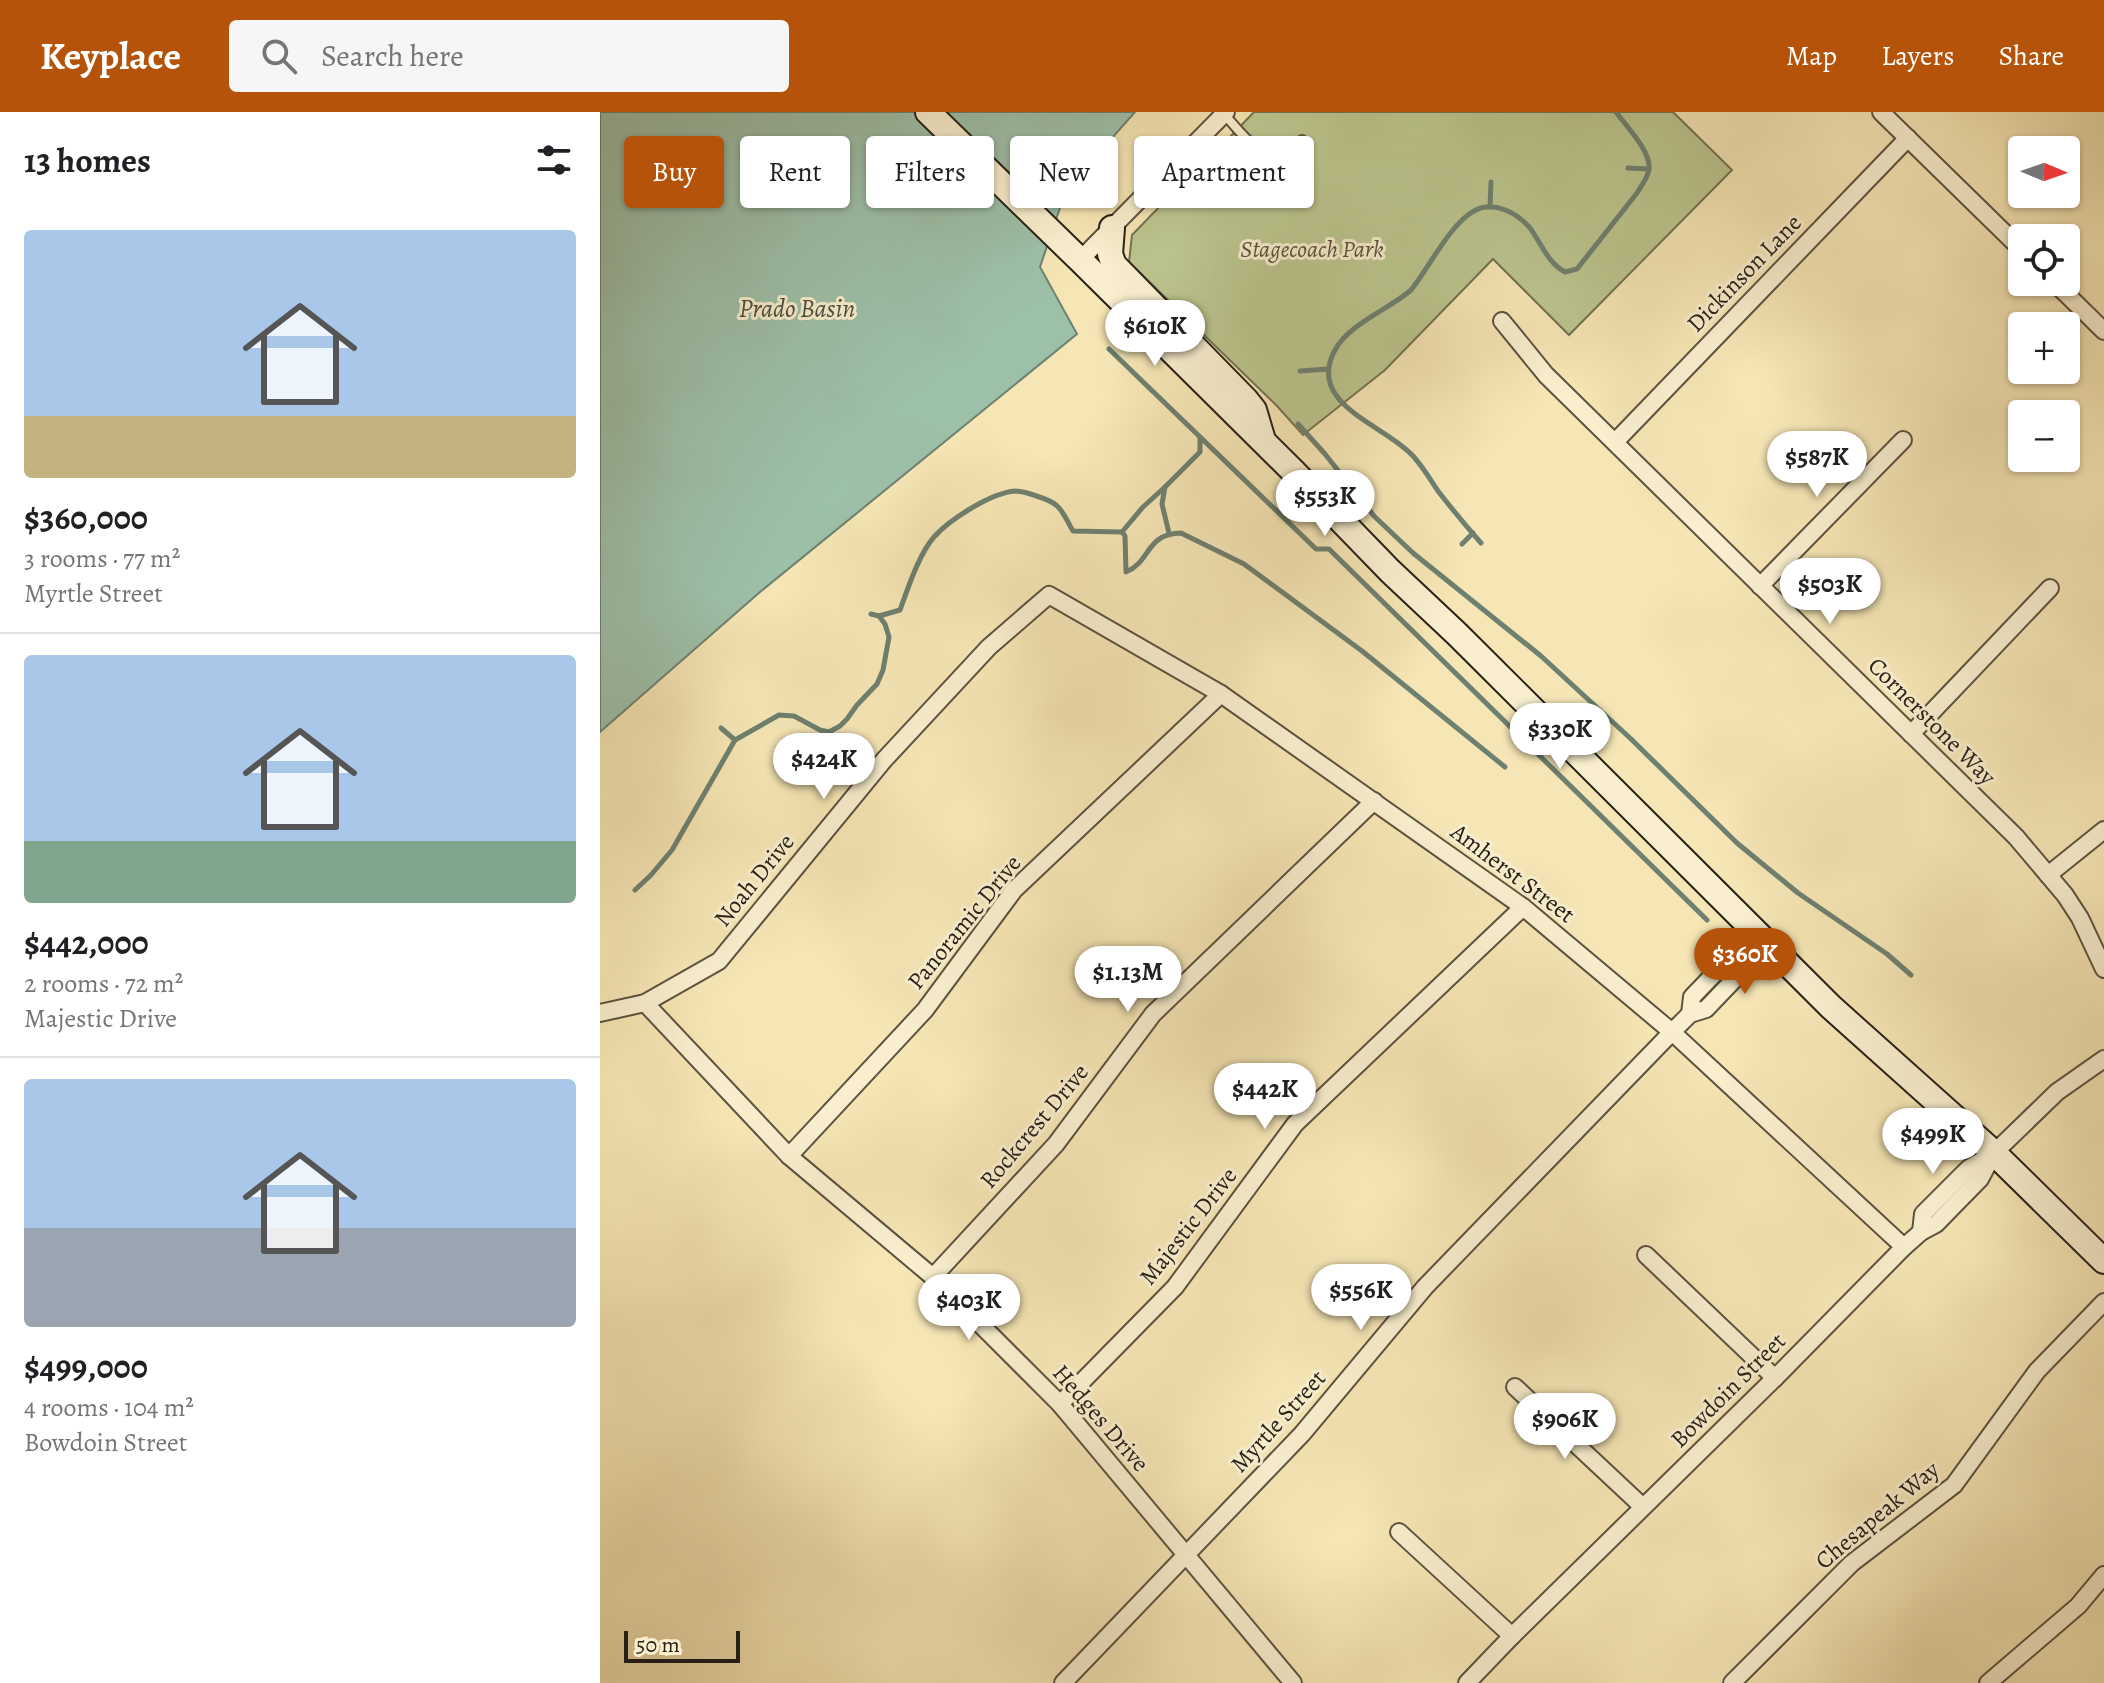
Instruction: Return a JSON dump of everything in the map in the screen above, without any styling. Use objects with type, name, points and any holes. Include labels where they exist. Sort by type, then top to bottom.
[{"type":"main road","points":[[928,112],[1831,1007],[1994,1153],[2104,1261]]},
{"type":"main road","points":[[1112,228],[1110,254],[1114,265],[1246,400],[1254,410],[1264,443]]},
{"type":"street","points":[[1881,112],[2008,236]]},
{"type":"street","points":[[1080,260],[1225,113]]},
{"type":"street","name":"Dickinson Lane","points":[[1615,442],[1908,138]]},
{"type":"street","points":[[2068,296],[2104,331]]},
{"type":"street","name":"Cornerstone Way","points":[[1502,321],[1546,375],[2016,837],[2065,895],[2080,918],[2104,969]]},
{"type":"street","points":[[1760,586],[1903,440]]},
{"type":"street","points":[[1911,734],[2050,588]]},
{"type":"street","name":"Amherst Street","points":[[1049,595],[1221,694],[1523,907],[1672,1032],[1904,1247]]},
{"type":"street","name":"Noah Drive","points":[[600,1013],[645,1003],[719,961],[884,760],[989,647],[1049,595]]},
{"type":"street","name":"Panoramic Drive","points":[[789,1156],[925,1010],[1014,890],[1221,694]]},
{"type":"street","name":"Rockcrest Drive","points":[[933,1277],[1056,1144],[1153,1014],[1374,801]]},
{"type":"street","points":[[2048,875],[2104,830]]},
{"type":"street","name":"Majestic Drive","points":[[1060,1404],[1175,1287],[1295,1124],[1523,907]]},
{"type":"street","name":"Myrtle Street","points":[[1063,1683],[1302,1434],[1425,1287],[1690,1014],[1692,997],[1738,949],[1761,938]]},
{"type":"street","name":"Hedges Drive","points":[[645,1003],[789,1156],[933,1277],[1060,1404],[1293,1683]]},
{"type":"street","name":"Bowdoin Street","points":[[1467,1683],[1921,1232],[1923,1214],[1969,1168],[1994,1153],[2057,1092],[2104,1059]]},
{"type":"street","points":[[1646,1255],[1775,1378]]},
{"type":"street","name":"Chesapeak Way","points":[[1732,1683],[1852,1563],[1954,1485],[2037,1371],[2104,1302]]},
{"type":"street","points":[[1515,1387],[1643,1507]]},
{"type":"street","points":[[1399,1532],[1512,1636]]},
{"type":"street","points":[[1988,1683],[2078,1606],[2104,1575]]},
{"type":"lane","points":[[1225,113],[1245,136]]},
{"type":"green space","name":"Stagecoach Park","points":[[1254,112],[1673,112],[1732,170],[1569,335],[1493,259],[1385,370],[1303,435],[1129,262],[1132,235],[1158,208],[1314,208],[1314,136],[1231,136]]},
{"type":"water","name":"Prado Basin","points":[[600,112],[1135,112],[1114,136],[1010,136],[1010,208],[1060,208],[1040,267],[1077,334],[760,592],[600,732]]},
{"type":"waterway","points":[[1481,543],[1413,456],[1339,400],[1331,385],[1329,369],[1341,341],[1411,290],[1448,236],[1474,211],[1489,207],[1512,213],[1530,228],[1559,268],[1565,272],[1577,269],[1637,193],[1648,172],[1646,154],[1616,112]]},
{"type":"waterway","points":[[1628,168],[1649,169]]},
{"type":"waterway","points":[[1490,207],[1491,182]]},
{"type":"waterway","points":[[1109,349],[1316,549],[1329,549],[1707,920]]},
{"type":"waterway","points":[[1300,371],[1328,369]]},
{"type":"waterway","points":[[1298,424],[1374,516],[1413,553],[1541,656],[1737,843],[1798,893],[1887,954],[1911,975]]},
{"type":"waterway","points":[[1169,533],[1162,504],[1165,487],[1200,452],[1200,438]]},
{"type":"waterway","points":[[1122,532],[1165,487]]},
{"type":"waterway","points":[[635,890],[672,850],[735,740],[779,715],[794,716],[829,732],[847,719],[877,684],[883,670],[889,637],[879,616],[900,610],[923,552],[934,537],[972,508],[994,496],[1015,491],[1056,505],[1073,531],[1122,532],[1125,536],[1126,572],[1140,562],[1161,538],[1181,533],[1244,564],[1362,651],[1505,767]]},
{"type":"waterway","points":[[1462,544],[1473,533]]},
{"type":"waterway","points":[[871,614],[879,616]]},
{"type":"waterway","points":[[721,728],[735,740]]}]
